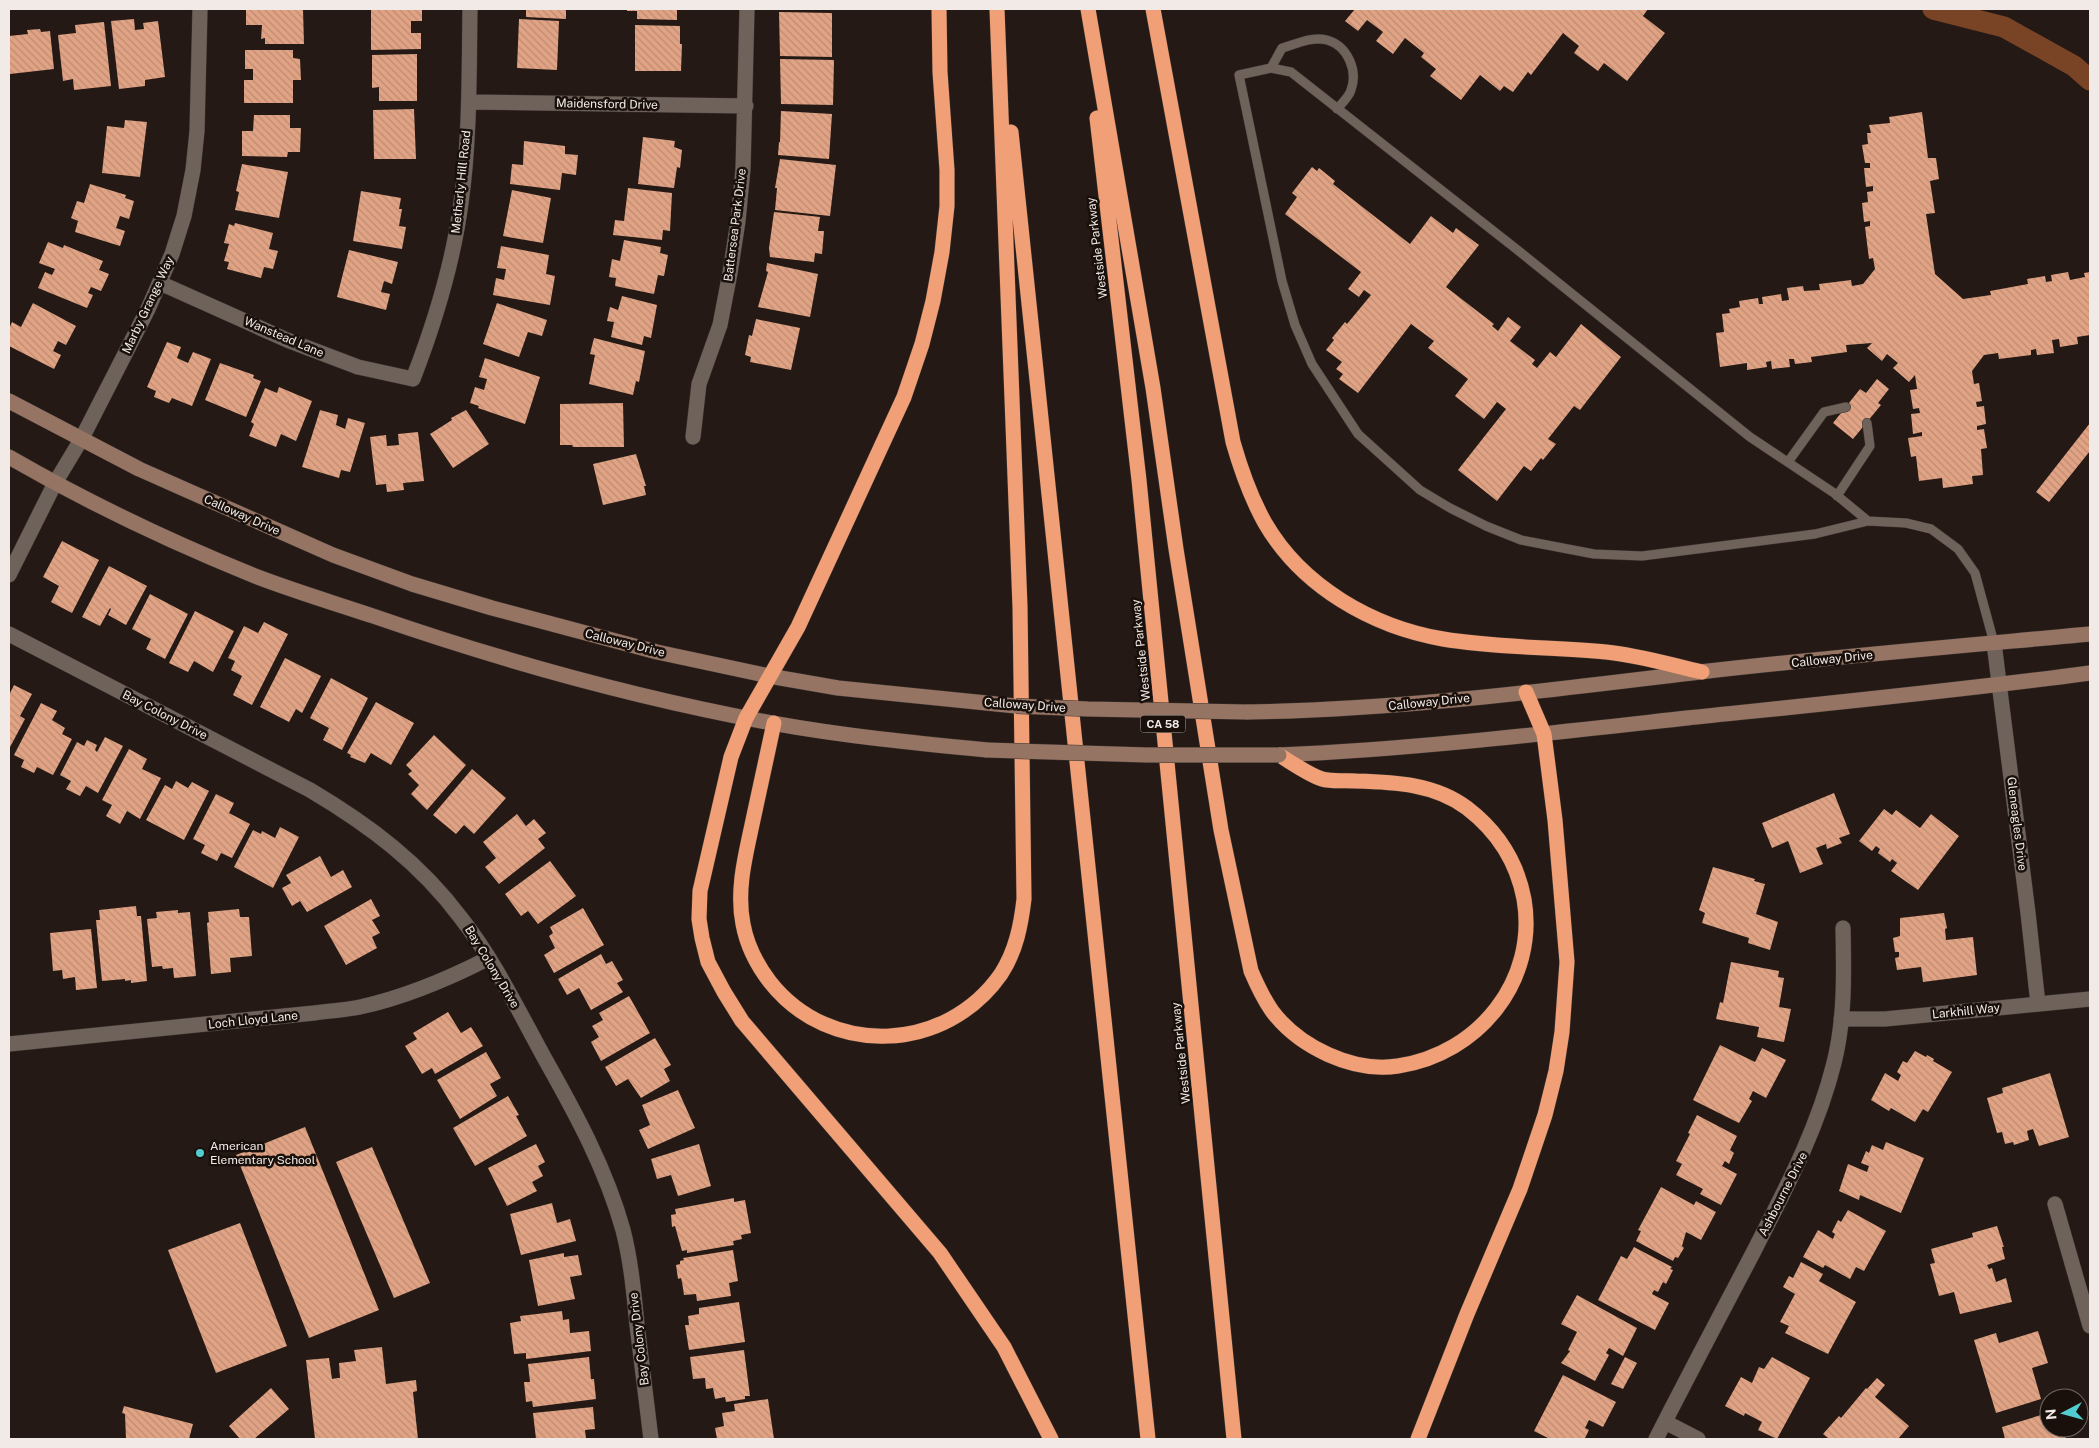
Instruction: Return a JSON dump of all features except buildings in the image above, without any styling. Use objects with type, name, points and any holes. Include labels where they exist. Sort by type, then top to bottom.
[{"type":"highway","points":[[939,9],[940,72],[947,170],[946,206],[942,252],[933,301],[922,344],[900,406],[798,627],[746,718],[730,756],[700,891],[699,919],[708,962],[742,1020],[940,1252],[1004,1347],[1051,1439]]},
{"type":"highway","points":[[774,723],[743,869],[740,896],[742,924],[749,948],[761,970],[778,992],[797,1010],[823,1024],[846,1031],[876,1036],[908,1035],[937,1026],[960,1014],[981,997],[1001,974],[1013,951],[1021,927],[1024,898],[1020,607],[998,9]]},
{"type":"highway","points":[[998,9],[1148,1439]]},
{"type":"highway","points":[[1086,9],[1153,388],[1176,548],[1222,830],[1251,970],[1260,990],[1273,1011],[1290,1029],[1308,1044],[1352,1062],[1375,1066],[1397,1066],[1424,1060],[1443,1053],[1465,1041],[1486,1023],[1502,1003],[1514,982],[1526,938],[1526,915],[1522,891],[1514,866],[1503,845],[1468,809],[1449,796],[1422,787],[1398,783],[1322,779],[1279,755]]},
{"type":"highway","name":"Westside Parkway","points":[[1086,9],[1139,480],[1234,1439]]},
{"type":"highway","points":[[1153,9],[1233,442],[1254,502],[1266,524],[1284,549],[1324,588],[1349,606],[1384,623],[1409,632],[1444,640],[1608,652],[1702,672]]},
{"type":"highway","points":[[1418,1439],[1467,1314],[1520,1189],[1545,1115],[1562,1032],[1567,962],[1555,820],[1544,734],[1526,692]]},
{"type":"main road","name":"Calloway Drive","points":[[9,401],[139,469],[333,555],[412,584],[492,608],[657,652],[769,676],[838,688],[983,703],[1088,709],[1247,712],[1302,711],[1375,707],[1702,672],[2090,634]]},
{"type":"main road","points":[[9,457],[54,483],[256,576],[414,630],[581,681],[746,718],[913,743],[988,750],[1093,754],[1279,755],[1340,752],[1544,734],[1998,685],[2090,673]]},
{"type":"street","name":"Marby Grange Way","points":[[9,576],[54,483],[82,438],[160,283],[172,254],[184,216],[193,170],[197,131],[200,9]]},
{"type":"street","name":"Metherly Hill Road","points":[[413,379],[437,310],[453,248],[461,203],[469,102],[470,9]]},
{"type":"street","name":"Battersea Park Drive","points":[[693,437],[699,384],[720,325],[730,274],[743,169],[747,9]]},
{"type":"street","name":"Maidensford Drive","points":[[469,102],[746,106]]},
{"type":"street","name":"Wanstead Lane","points":[[160,283],[288,340],[358,367],[413,379]]},
{"type":"street","name":"Bay Colony Drive","points":[[9,634],[310,790],[353,815],[393,845],[429,880],[461,917],[489,958],[580,1121],[605,1175],[623,1231],[633,1289],[651,1439]]},
{"type":"street","name":"Gleneagles Drive","points":[[1994,643],[2038,1004]]},
{"type":"street","name":"Ashbourne Drive","points":[[1656,1439],[1806,1148],[1824,1098],[1834,1062],[1841,1018],[1844,976],[1843,928]]},
{"type":"street","name":"Loch Lloyd Lane","points":[[9,1044],[314,1014],[360,1006],[405,995],[448,979],[489,958]]},
{"type":"street","name":"Larkhill Way","points":[[1841,1018],[1885,1019],[2090,999]]},
{"type":"street","points":[[2054,1204],[2090,1326]]},
{"type":"street","points":[[1665,1422],[1698,1439]]},
{"type":"lane","points":[[1271,68],[1282,48],[1309,40],[1327,40],[1340,47],[1350,58],[1354,78],[1351,92],[1338,109]]},
{"type":"lane","points":[[1868,521],[1837,496],[1750,437],[1291,72],[1271,68],[1239,75],[1282,281],[1295,325],[1312,364],[1358,434],[1420,490],[1471,519],[1521,540],[1594,554],[1642,556],[1815,534],[1868,521],[1906,523],[1931,529],[1958,549],[1975,573],[1994,643]]},
{"type":"lane","points":[[1788,462],[1824,412],[1846,407]]},
{"type":"lane","points":[[1837,496],[1870,446],[1867,422]]},
{"type":"waterway","points":[[1933,9],[2004,27],[2074,66],[2090,80]]},
{"type":"place","name":"American Elementary School","points":[[200,1153]]}]
